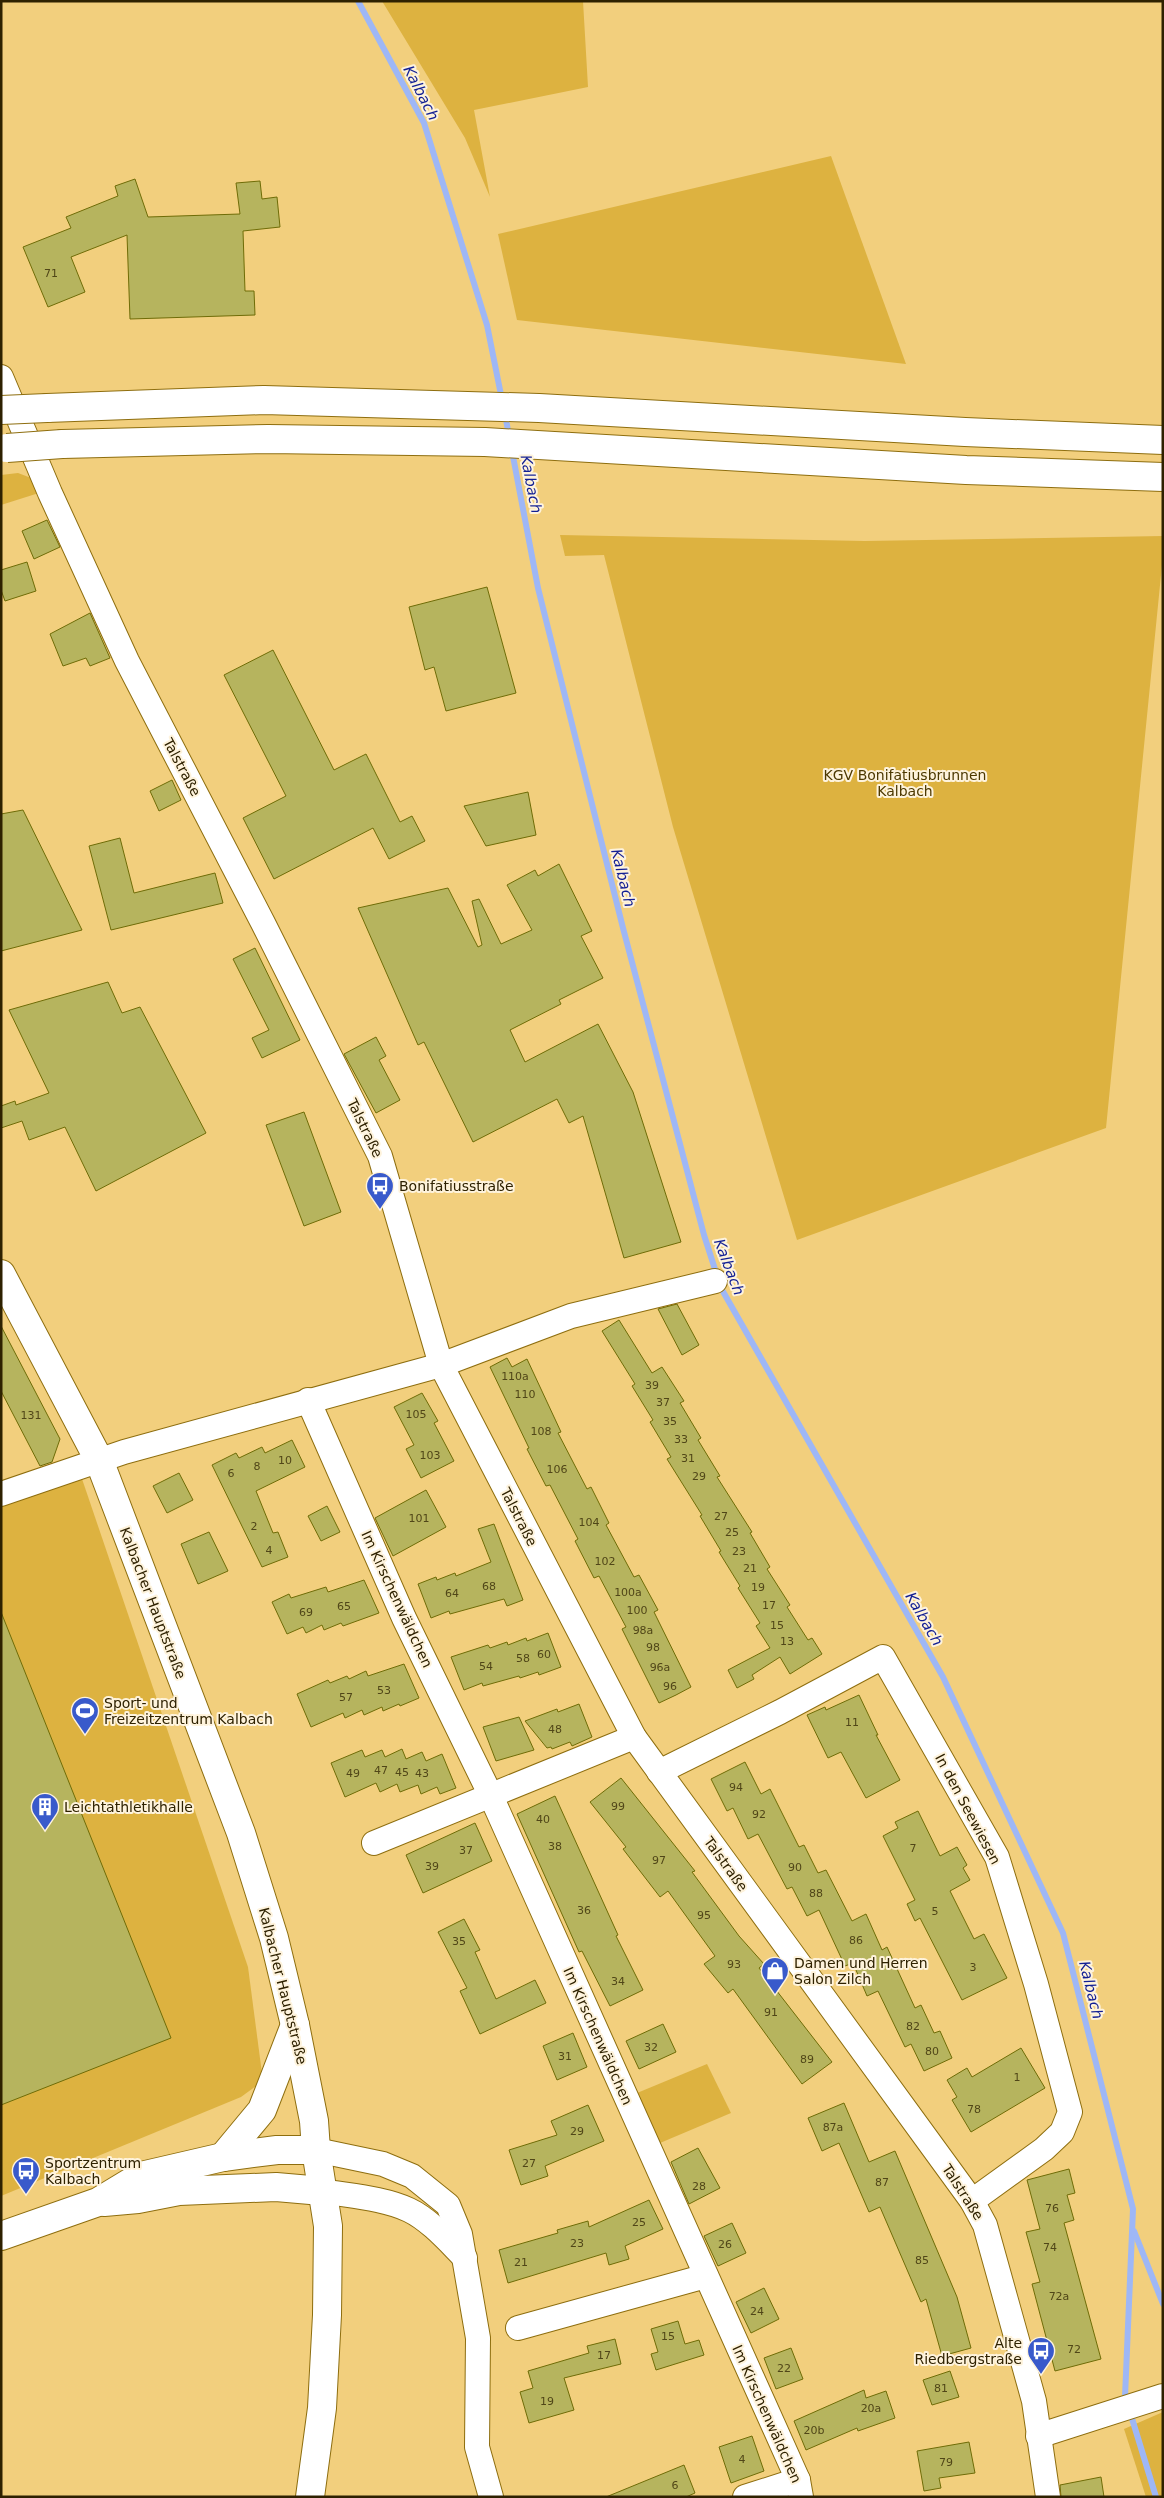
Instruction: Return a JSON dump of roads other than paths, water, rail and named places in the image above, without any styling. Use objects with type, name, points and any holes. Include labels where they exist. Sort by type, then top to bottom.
[{"type":"main road","points":[[1,410],[264,400],[538,408],[965,432],[1163,440]]},
{"type":"main road","points":[[4,448],[62,444],[268,439],[485,442],[966,470],[1163,477]]},
{"type":"main road","name":"Kalbacher Hauptstraße","points":[[1,1274],[99,1460],[241,1833],[274,1938],[295,2025],[314,2121],[316,2150],[328,2226],[327,2315],[322,2408],[310,2497]]},
{"type":"main road","points":[[223,2157],[262,2110],[295,2025]]},
{"type":"main road","points":[[1,2236],[98,2202],[141,2176],[223,2157],[277,2150],[316,2150]]},
{"type":"main road","points":[[98,2202],[138,2199],[179,2190],[276,2186],[322,2192]]},
{"type":"street","name":"Talstraße","points":[[1,378],[50,493],[127,661],[260,916],[380,1156],[441,1365],[634,1737],[972,2201],[985,2225],[1034,2401],[1048,2497]]},
{"type":"street","points":[[1,1494],[99,1460],[308,1400],[441,1365],[571,1316],[715,1281]]},
{"type":"street","name":"Im Kirschenwäldchen","points":[[308,1400],[404,1618],[491,1796],[799,2488]]},
{"type":"street","name":"In den Seewiesen","points":[[659,1772],[780,1712],[883,1657],[997,1857],[1036,1984],[1070,2112],[1062,2132],[1044,2149],[972,2201]]},
{"type":"street","points":[[374,1843],[634,1737]]},
{"type":"street","points":[[316,2150],[382,2164],[412,2176],[448,2205],[460,2234],[478,2338],[477,2447],[490,2497]]},
{"type":"street","points":[[322,2192],[369,2199],[409,2210],[441,2234],[465,2258]]},
{"type":"street","points":[[518,2328],[706,2276]]},
{"type":"street","points":[[1038,2436],[1163,2396]]},
{"type":"street","points":[[745,2497],[799,2488]]},
{"type":"waterway","name":"Kalbach","points":[[358,1],[424,123],[487,325],[502,400]]},
{"type":"waterway","name":"Kalbach","points":[[505,414],[509,436]]},
{"type":"waterway","name":"Kalbach","points":[[512,451],[538,588],[623,928],[704,1235],[721,1288],[943,1677],[1063,1933],[1133,2209],[1125,2397],[1127,2403]]},
{"type":"waterway","points":[[1134,2231],[1163,2304]]},
{"type":"waterway","name":"Kalbach","points":[[1130,2412],[1156,2497]]},
{"type":"place","name":"Bonifatiusstraße","points":[[380,1210]]},
{"type":"place","name":"Sport- und Freizeitzentrum Kalbach","points":[[85,1735]]},
{"type":"place","name":"Leichtathletikhalle","points":[[45,1831]]},
{"type":"place","name":"Damen und Herren Salon Zilch","points":[[775,1995]]},
{"type":"place","name":"Sportzentrum Kalbach","points":[[26,2195]]},
{"type":"place","name":"Alte Riedbergstraße","points":[[1041,2375]]},
{"type":"park label","name":"KGV Bonifatiusbrunnen Kalbach","points":[[905,784]]}]
